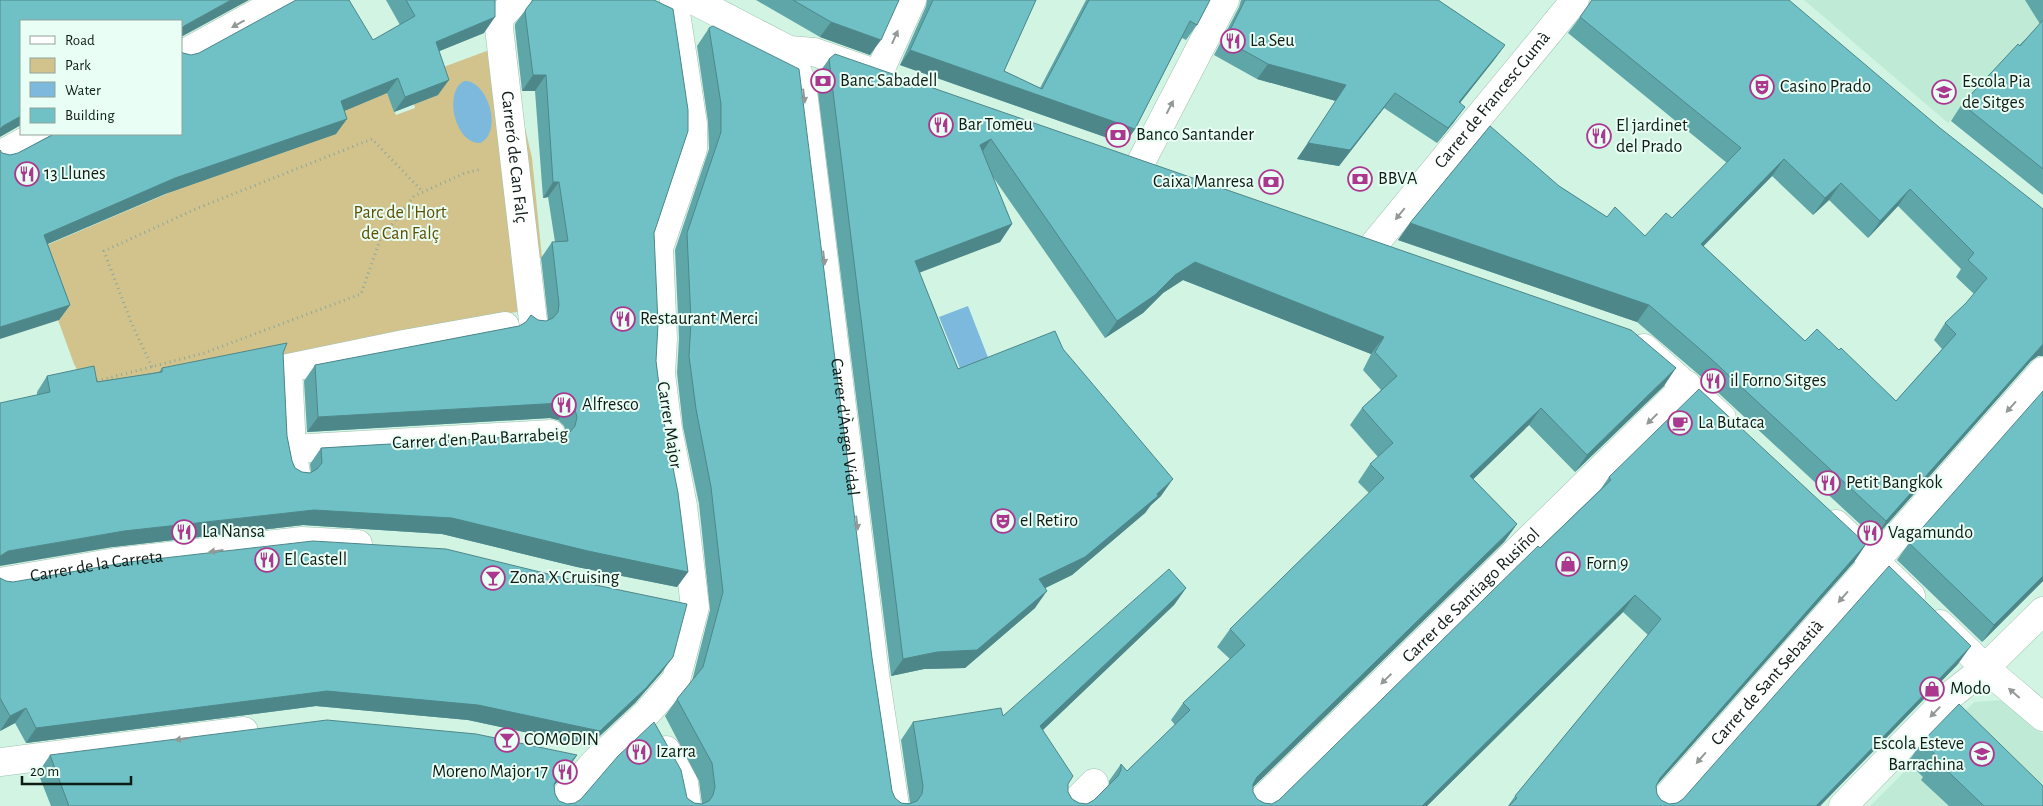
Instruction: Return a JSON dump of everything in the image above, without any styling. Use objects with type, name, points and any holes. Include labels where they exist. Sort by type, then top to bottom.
[{"type":"street","points":[[182,54],[281,0]]},
{"type":"street","name":"Carreró de Can Falç","points":[[517,0],[500,17],[499,28],[533,321]]},
{"type":"street","name":"Carrer Major","points":[[557,806],[594,763],[646,714],[676,680],[695,607],[683,506],[668,429],[661,374],[663,339],[659,248],[693,149],[693,124],[674,0]]},
{"type":"street","points":[[693,0],[789,50],[814,52],[906,85]]},
{"type":"street","points":[[878,75],[912,0]]},
{"type":"street","points":[[1140,166],[1225,0]]},
{"type":"street","name":"Carrer de Francesc Gumà","points":[[1372,247],[1575,0]]},
{"type":"street","name":"Carrer d'Àngel Vidal","points":[[789,50],[802,83],[875,674],[895,806]]},
{"type":"street","points":[[0,155],[36,135]]},
{"type":"street","points":[[1112,156],[1167,176]]},
{"type":"street","points":[[1346,238],[1400,257]]},
{"type":"street","name":"Carrer d'en Pau Barrabeig","points":[[504,326],[288,368],[294,461],[551,434]]},
{"type":"street","points":[[1627,334],[1687,384],[1737,432]]},
{"type":"street","name":"Carrer de Sant Sebastià","points":[[1659,806],[2043,371]]},
{"type":"street","name":"Carrer de Santiago Rusiñol","points":[[1256,806],[1687,384]]},
{"type":"street","points":[[1817,506],[1985,668],[2043,717]]},
{"type":"street","name":"Carrer de la Carreta","points":[[0,582],[116,562],[301,536],[380,546]]},
{"type":"street","points":[[667,601],[695,607]]},
{"type":"street","points":[[1843,806],[1952,694],[1985,668],[2043,611]]},
{"type":"street","points":[[646,714],[684,783],[688,806]]},
{"type":"street","points":[[0,762],[266,728]]},
{"type":"street","points":[[566,757],[594,763]]},
{"type":"street","points":[[1071,806],[1094,784]]},
{"type":"path","points":[[152,366],[131,322],[104,251],[198,208],[372,139],[423,192]]},
{"type":"path","points":[[98,381],[204,353],[361,294],[380,240],[414,196],[465,172],[514,161]]},
{"type":"shaded area","name":"Escola Pia de Sitges","points":[[1804,0],[2043,0],[2043,24],[2006,60],[1948,123]]},
{"type":"shaded area","name":"Escola Esteve Barrachina","points":[[2001,700],[2043,734],[2043,806],[1870,806],[1974,702]]},
{"type":"green space","name":"Parc de l'Hort de Can Falç","points":[[492,49],[513,76],[532,158],[542,258],[536,258],[539,308],[314,348],[276,359],[152,387],[83,381],[74,364],[33,251],[185,186],[324,97],[387,93],[396,115],[415,108],[414,104],[438,95],[430,72]]},
{"type":"water","points":[[464,81],[480,88],[490,107],[491,128],[487,137],[480,143],[471,141],[464,135],[458,127],[455,116],[453,106],[454,95]]},
{"type":"water","points":[[968,306],[989,360],[961,371],[939,317]]},
{"type":"building","points":[[0,0],[231,0],[182,28],[182,20],[20,20],[20,117],[0,129]]},
{"type":"building","points":[[296,0],[349,0],[373,40],[415,16],[406,0],[495,0],[495,17],[436,42],[449,80],[405,97],[398,78],[341,101],[347,119],[175,178],[44,235],[70,305],[0,327],[0,150],[2,153],[10,155],[18,153],[52,135],[182,135],[182,52],[191,55],[199,53]]},
{"type":"building","points":[[533,0],[654,0],[673,9],[688,110],[688,131],[654,233],[658,324],[656,361],[663,417],[678,493],[688,572],[588,551],[452,518],[314,510],[124,531],[8,551],[0,556],[0,403],[50,392],[47,376],[94,366],[97,382],[162,372],[162,368],[287,343],[283,353],[287,436],[295,468],[302,472],[310,473],[322,463],[321,448],[563,434],[570,432],[575,426],[577,417],[575,410],[569,405],[561,403],[318,417],[315,365],[519,326],[526,322],[531,315],[538,320],[546,321],[553,318],[558,312],[559,304],[552,242],[568,241],[559,182],[553,182],[546,75],[533,75],[525,12]]},
{"type":"building","points":[[793,0],[899,0],[881,40],[831,22]]},
{"type":"building","points":[[933,0],[1036,0],[1004,71],[1042,89],[1089,0],[1210,0],[1197,25],[1190,21],[1135,129],[910,50]]},
{"type":"building","points":[[1245,0],[1438,0],[1505,45],[1459,102],[1465,107],[1448,128],[1395,93],[1350,150],[1308,143],[1346,85],[1268,64],[1225,40]]},
{"type":"building","points":[[1592,0],[1789,0],[1940,128],[2043,209],[2043,344],[1886,521],[1709,357],[1649,305],[1410,223],[1490,126],[1559,186],[1607,217],[1615,207],[1645,236],[1666,213],[1672,218],[1741,148],[1580,17]],"holes":[[[1784,159],[1825,198],[1841,183],[1880,221],[1910,189],[1974,253],[1968,260],[1987,278],[1966,303],[1945,323],[1956,334],[1896,401],[1841,348],[1839,350],[1817,329],[1805,341],[1701,244]]]},
{"type":"building","points":[[2043,20],[2043,169],[1962,104]]},
{"type":"building","points":[[713,26],[799,69],[872,658],[892,791],[895,798],[901,803],[909,804],[917,801],[922,794],[923,786],[913,722],[1001,708],[1003,716],[1169,569],[1186,588],[1040,726],[1073,776],[1068,784],[1068,792],[1072,799],[1079,803],[1087,804],[1094,800],[1118,776],[1121,764],[1127,771],[1190,710],[1183,703],[1245,645],[1230,629],[1384,478],[1370,464],[1393,443],[1362,408],[1397,376],[1375,352],[1384,337],[1195,262],[1175,275],[1155,295],[1117,321],[991,139],[980,145],[1012,224],[915,261],[958,369],[1055,331],[1063,349],[1173,479],[1157,494],[1158,496],[1085,557],[1039,579],[1047,591],[977,650],[937,652],[903,659],[829,59],[835,54],[1631,330],[1676,368],[1587,455],[1541,408],[1470,476],[1517,524],[1257,777],[1253,784],[1253,792],[1257,799],[1264,803],[1272,804],[1279,800],[1538,546],[1540,548],[1611,480],[1609,477],[1699,389],[1866,544],[1660,778],[1656,786],[1657,794],[1661,800],[1669,804],[1677,803],[1683,799],[1889,566],[1971,646],[1816,806],[1509,806],[1517,798],[1515,796],[1661,619],[1635,595],[1422,806],[69,806],[50,755],[327,720],[476,734],[577,755],[557,778],[554,785],[555,794],[559,801],[567,804],[575,803],[581,799],[618,756],[654,722],[681,770],[687,798],[694,803],[702,804],[709,801],[715,787],[712,763],[677,699],[703,667],[723,592],[711,487],[696,409],[689,356],[691,321],[687,233],[721,132],[721,104],[709,28]]},
{"type":"building","points":[[2043,391],[2043,576],[1994,625],[1909,543]]},
{"type":"building","points":[[313,541],[446,549],[581,582],[687,604],[673,657],[646,688],[600,731],[478,705],[327,691],[36,728],[26,708],[10,716],[0,698],[0,578],[13,582],[129,562]]},
{"type":"building","points":[[1959,704],[2043,786],[2043,806],[1984,806],[1935,759],[1938,757],[1922,742]]},
{"type":"place","name":"La Seu","points":[[1233,41]]},
{"type":"place","name":"Banc Sabadell","points":[[823,81]]},
{"type":"place","name":"Casino Prado","points":[[1762,87]]},
{"type":"place","name":"Escola Pia de Sitges","points":[[1944,92]]},
{"type":"place","name":"Bar Tomeu","points":[[941,125]]},
{"type":"place","name":"Banco Santander","points":[[1118,135]]},
{"type":"place","name":"El jardinet del Prado","points":[[1599,136]]},
{"type":"place","name":"13 Llunes","points":[[27,174]]},
{"type":"place","name":"BBVA","points":[[1360,179]]},
{"type":"place","name":"Caixa Manresa","points":[[1271,182]]},
{"type":"place","name":"Restaurant Merci","points":[[623,319]]},
{"type":"place","name":"il Forno Sitges","points":[[1713,381]]},
{"type":"place","name":"Alfresco","points":[[564,405]]},
{"type":"place","name":"La Butaca","points":[[1680,423]]},
{"type":"place","name":"Petit Bangkok","points":[[1828,483]]},
{"type":"place","name":"el Retiro","points":[[1003,521]]},
{"type":"place","name":"La Nansa","points":[[184,532]]},
{"type":"place","name":"Vagamundo","points":[[1870,533]]},
{"type":"place","name":"El Castell","points":[[267,560]]},
{"type":"place","name":"Forn 9","points":[[1568,564]]},
{"type":"place","name":"Zona X Cruising","points":[[493,578]]},
{"type":"place","name":"Modo","points":[[1932,689]]},
{"type":"place","name":"COMODIN","points":[[507,740]]},
{"type":"place","name":"Izarra","points":[[639,752]]},
{"type":"place","name":"Escola Esteve Barrachina","points":[[1982,754]]},
{"type":"place","name":"Moreno Major 17","points":[[565,772]]}]
